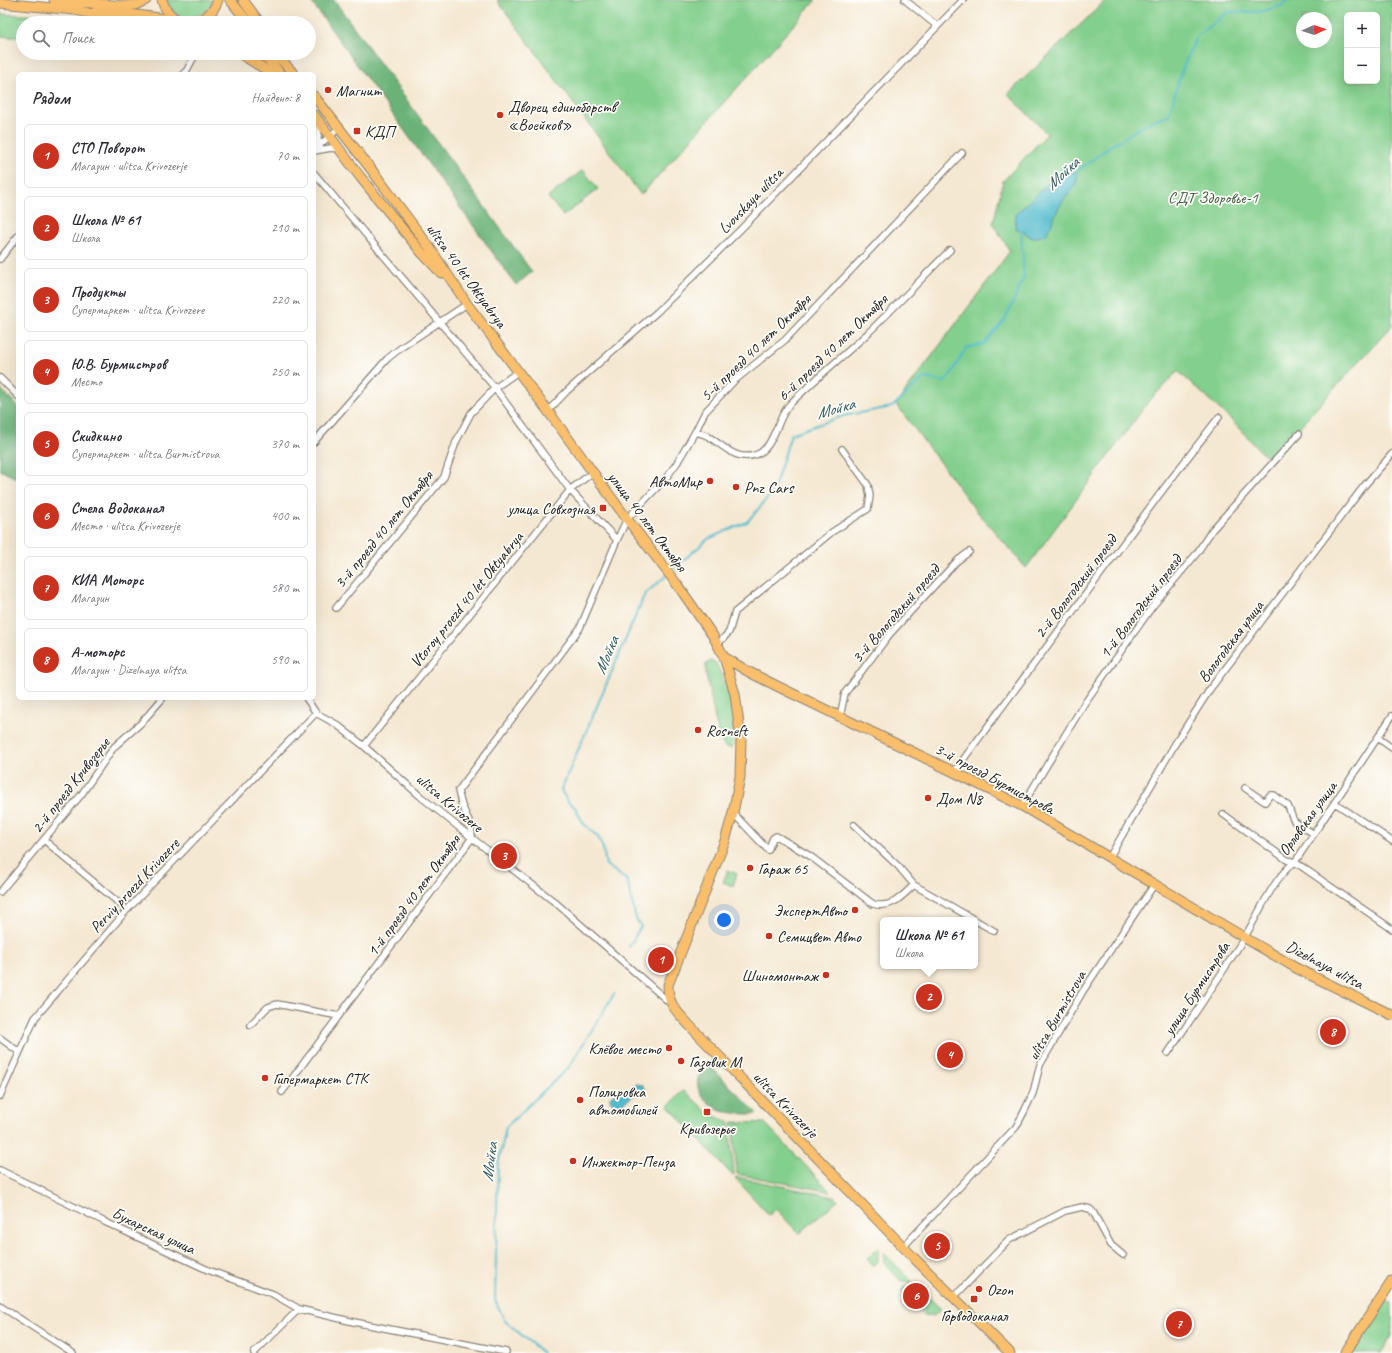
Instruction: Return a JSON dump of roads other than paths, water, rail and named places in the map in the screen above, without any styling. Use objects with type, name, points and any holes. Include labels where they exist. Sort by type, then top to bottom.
[{"type":"main road","points":[[54,0],[125,6],[135,5],[146,0]]},
{"type":"main road","points":[[162,0],[168,12],[176,16]]},
{"type":"main road","points":[[207,16],[216,6],[218,0]]},
{"type":"main road","points":[[230,0],[243,16]]},
{"type":"main road","points":[[243,0],[255,16]]},
{"type":"main road","points":[[0,3],[114,12],[144,16]]},
{"type":"main road","points":[[75,10],[101,16]]},
{"type":"main road","points":[[250,60],[269,72]]},
{"type":"main road","points":[[268,60],[279,72]]},
{"type":"main road","points":[[281,60],[292,72]]},
{"type":"main road","points":[[286,60],[293,72]]},
{"type":"main road","name":"ulitsa 40 let Oktyabrya","points":[[316,99],[372,169],[430,248],[467,304],[519,371],[593,472]]},
{"type":"main road","points":[[316,118],[361,178],[422,253],[456,288]]},
{"type":"main road","name":"улица 40 лет Октября","points":[[593,472],[718,644]]},
{"type":"main road","points":[[671,1004],[668,994],[668,985],[725,841],[733,813],[740,777],[741,740],[735,694],[724,657],[718,644]]},
{"type":"main road","name":"3-й проезд Бурмистрова","points":[[724,657],[749,672],[1022,806],[1108,858],[1245,937]]},
{"type":"main road","name":"Dizelnaya ulitsa","points":[[1245,937],[1296,968],[1392,1015]]},
{"type":"main road","name":"ulitsa Krivozerje","points":[[671,1004],[716,1054],[1010,1353]]},
{"type":"main road","points":[[1345,1353],[1392,1281]]},
{"type":"street","points":[[905,0],[937,26]]},
{"type":"street","name":"Lvovskaya ulitsa","points":[[548,411],[567,391],[657,312],[963,0]]},
{"type":"street","points":[[185,72],[192,60]]},
{"type":"street","points":[[316,118],[318,140],[316,145]]},
{"type":"street","points":[[316,148],[339,128]]},
{"type":"street","points":[[316,150],[331,148],[340,149]]},
{"type":"street","name":"5-й проезд 40 лет Октября","points":[[617,540],[627,519],[666,478],[677,463],[705,412],[730,384],[785,340],[962,153]]},
{"type":"street","points":[[316,175],[495,388],[570,490],[617,540]]},
{"type":"street","points":[[0,258],[16,238]]},
{"type":"street","name":"6-й проезд 40 лет Октября","points":[[695,432],[710,437],[731,453],[746,456],[760,453],[766,448],[783,413],[790,404],[822,372],[867,334],[950,250]]},
{"type":"street","points":[[316,440],[387,359],[402,347],[467,304]]},
{"type":"street","name":"3-й проезд 40 лет Октября","points":[[336,608],[444,477],[456,442],[471,413],[495,388],[519,371]]},
{"type":"street","points":[[0,378],[16,394]]},
{"type":"street","name":"2-й Вологодский проезд","points":[[954,772],[1219,417]]},
{"type":"street","name":"1-й Вологодский проезд","points":[[1022,806],[1084,704],[1152,607],[1197,553],[1212,530],[1298,434]]},
{"type":"street","points":[[718,644],[729,632],[735,612],[832,532],[868,509],[870,496],[868,486],[842,449]]},
{"type":"street","name":"Вологодская улица","points":[[1108,858],[1175,744],[1210,689],[1364,486],[1392,454]]},
{"type":"street","name":"Vtoroy proezd 40 let Oktyabrya","points":[[364,746],[570,490],[593,472]]},
{"type":"street","name":"1-й проезд 40 лет Октября","points":[[282,1092],[472,838],[471,825],[462,806],[458,791],[580,628],[617,540]]},
{"type":"street","name":"3-й Вологодский проезд","points":[[840,717],[845,694],[889,635],[957,561],[969,552]]},
{"type":"street","name":"2-й проезд Кривозерье","points":[[0,892],[81,795],[114,747],[141,722],[161,700]]},
{"type":"street","name":"ulitsa Krivozere","points":[[307,700],[316,713],[336,724],[364,746],[420,796],[556,903],[671,1004]]},
{"type":"street","name":"Perviy proezd Krivozere","points":[[0,1096],[35,1018],[126,910],[316,713]]},
{"type":"street","name":"Орловская улица","points":[[1245,937],[1283,873],[1287,868],[1296,862],[1392,716]]},
{"type":"street","points":[[1378,738],[1392,748]]},
{"type":"street","points":[[1245,788],[1265,802],[1270,796],[1274,795],[1288,806],[1295,822],[1314,834]]},
{"type":"street","points":[[1335,803],[1392,841]]},
{"type":"street","points":[[733,813],[768,850],[773,838],[778,837],[810,856],[873,904],[882,906],[893,903],[914,885]]},
{"type":"street","points":[[1223,814],[1287,860],[1296,862],[1392,929]]},
{"type":"street","points":[[854,824],[898,866],[914,885],[970,917]]},
{"type":"street","points":[[44,840],[126,910]]},
{"type":"street","name":"ulitsa Burmistrova","points":[[904,1246],[1016,1127],[1033,1093],[1040,1065],[1083,991],[1154,885]]},
{"type":"street","points":[[978,922],[994,931]]},
{"type":"street","name":"улица Бурмистрова","points":[[1168,1053],[1245,937]]},
{"type":"street","points":[[250,1025],[268,1007],[277,1004],[340,1016]]},
{"type":"street","points":[[0,1038],[19,1052]]},
{"type":"street","name":"Бухарская улица","points":[[0,1170],[194,1264],[273,1294],[299,1309],[361,1324],[506,1352]]},
{"type":"street","points":[[954,1297],[1009,1240],[1066,1211],[1074,1209],[1086,1207],[1093,1212],[1111,1245],[1123,1255]]},
{"type":"street","points":[[0,1306],[73,1353]]},
{"type":"street","points":[[254,1353],[299,1309]]},
{"type":"water","points":[[1077,171],[1076,185],[1063,201],[1046,235],[1032,238],[1021,230],[1015,228],[1016,214],[1054,178]]},
{"type":"water","points":[[636,1084],[643,1085],[646,1090],[629,1098],[620,1107],[616,1107],[610,1100],[610,1097],[620,1089],[626,1091]]},
{"type":"waterway","name":"Мойка","points":[[1076,172],[1112,145],[1153,120],[1169,115],[1181,73],[1196,37],[1228,12],[1260,12],[1283,5],[1288,0]]},
{"type":"waterway","name":"Мойка","points":[[670,572],[708,539],[747,522],[773,492],[791,434],[843,416],[892,407],[924,378],[945,382],[966,348],[984,344],[1005,320],[1024,277],[1022,229]]},
{"type":"waterway","name":"Мойка","points":[[629,947],[641,926],[636,919],[627,880],[606,865],[603,848],[598,837],[583,823],[575,807],[568,802],[561,790],[645,594],[667,575]]},
{"type":"waterway","name":"Мойка","points":[[543,1353],[505,1321],[495,1300],[498,1165],[506,1127],[569,1067],[614,994]]},
{"type":"place","name":"Магнит","points":[[328,90]]},
{"type":"place","name":"Дворец единоборств «Воейков»","points":[[500,115]]},
{"type":"place","name":"КДП","points":[[357,131]]},
{"type":"place","name":"АвтоМир","points":[[710,481]]},
{"type":"place","name":"Pnz Cars","points":[[736,487]]},
{"type":"place","name":"улица Совхозная","points":[[603,508]]},
{"type":"place","name":"Rosneft","points":[[698,730]]},
{"type":"place","name":"Дом N8","points":[[928,798]]},
{"type":"place","name":"Продукты","points":[[504,856]]},
{"type":"place","name":"Гараж 65","points":[[750,868]]},
{"type":"place","name":"ЭкспертАвто","points":[[855,910]]},
{"type":"place","name":"Семицвет Авто","points":[[769,936]]},
{"type":"place","name":"СТО Поворот","points":[[661,960]]},
{"type":"place","name":"Шиномонтаж","points":[[826,975]]},
{"type":"place","name":"Школа № 61","points":[[929,997]]},
{"type":"place","name":"А-моторс","points":[[1333,1032]]},
{"type":"place","name":"Клёвое место","points":[[669,1048]]},
{"type":"place","name":"Ю.В. Бурмистров","points":[[950,1055]]},
{"type":"place","name":"Газовик М","points":[[681,1061]]},
{"type":"place","name":"Гипермаркет СТК","points":[[265,1078]]},
{"type":"place","name":"Полировка автомобилей","points":[[580,1100]]},
{"type":"place","name":"Кривозерье","points":[[707,1112]]},
{"type":"place","name":"Инжектор-Пенза","points":[[573,1161]]},
{"type":"place","name":"Скидкино","points":[[937,1246]]},
{"type":"place","name":"Ozon","points":[[979,1289]]},
{"type":"place","name":"Стела Водоканал","points":[[916,1296]]},
{"type":"place","name":"Горводоканал","points":[[974,1299]]},
{"type":"place","name":"КИА Моторс","points":[[1179,1324]]},
{"type":"park label","name":"СДТ Здоровье-1","points":[[1213,197]]}]
